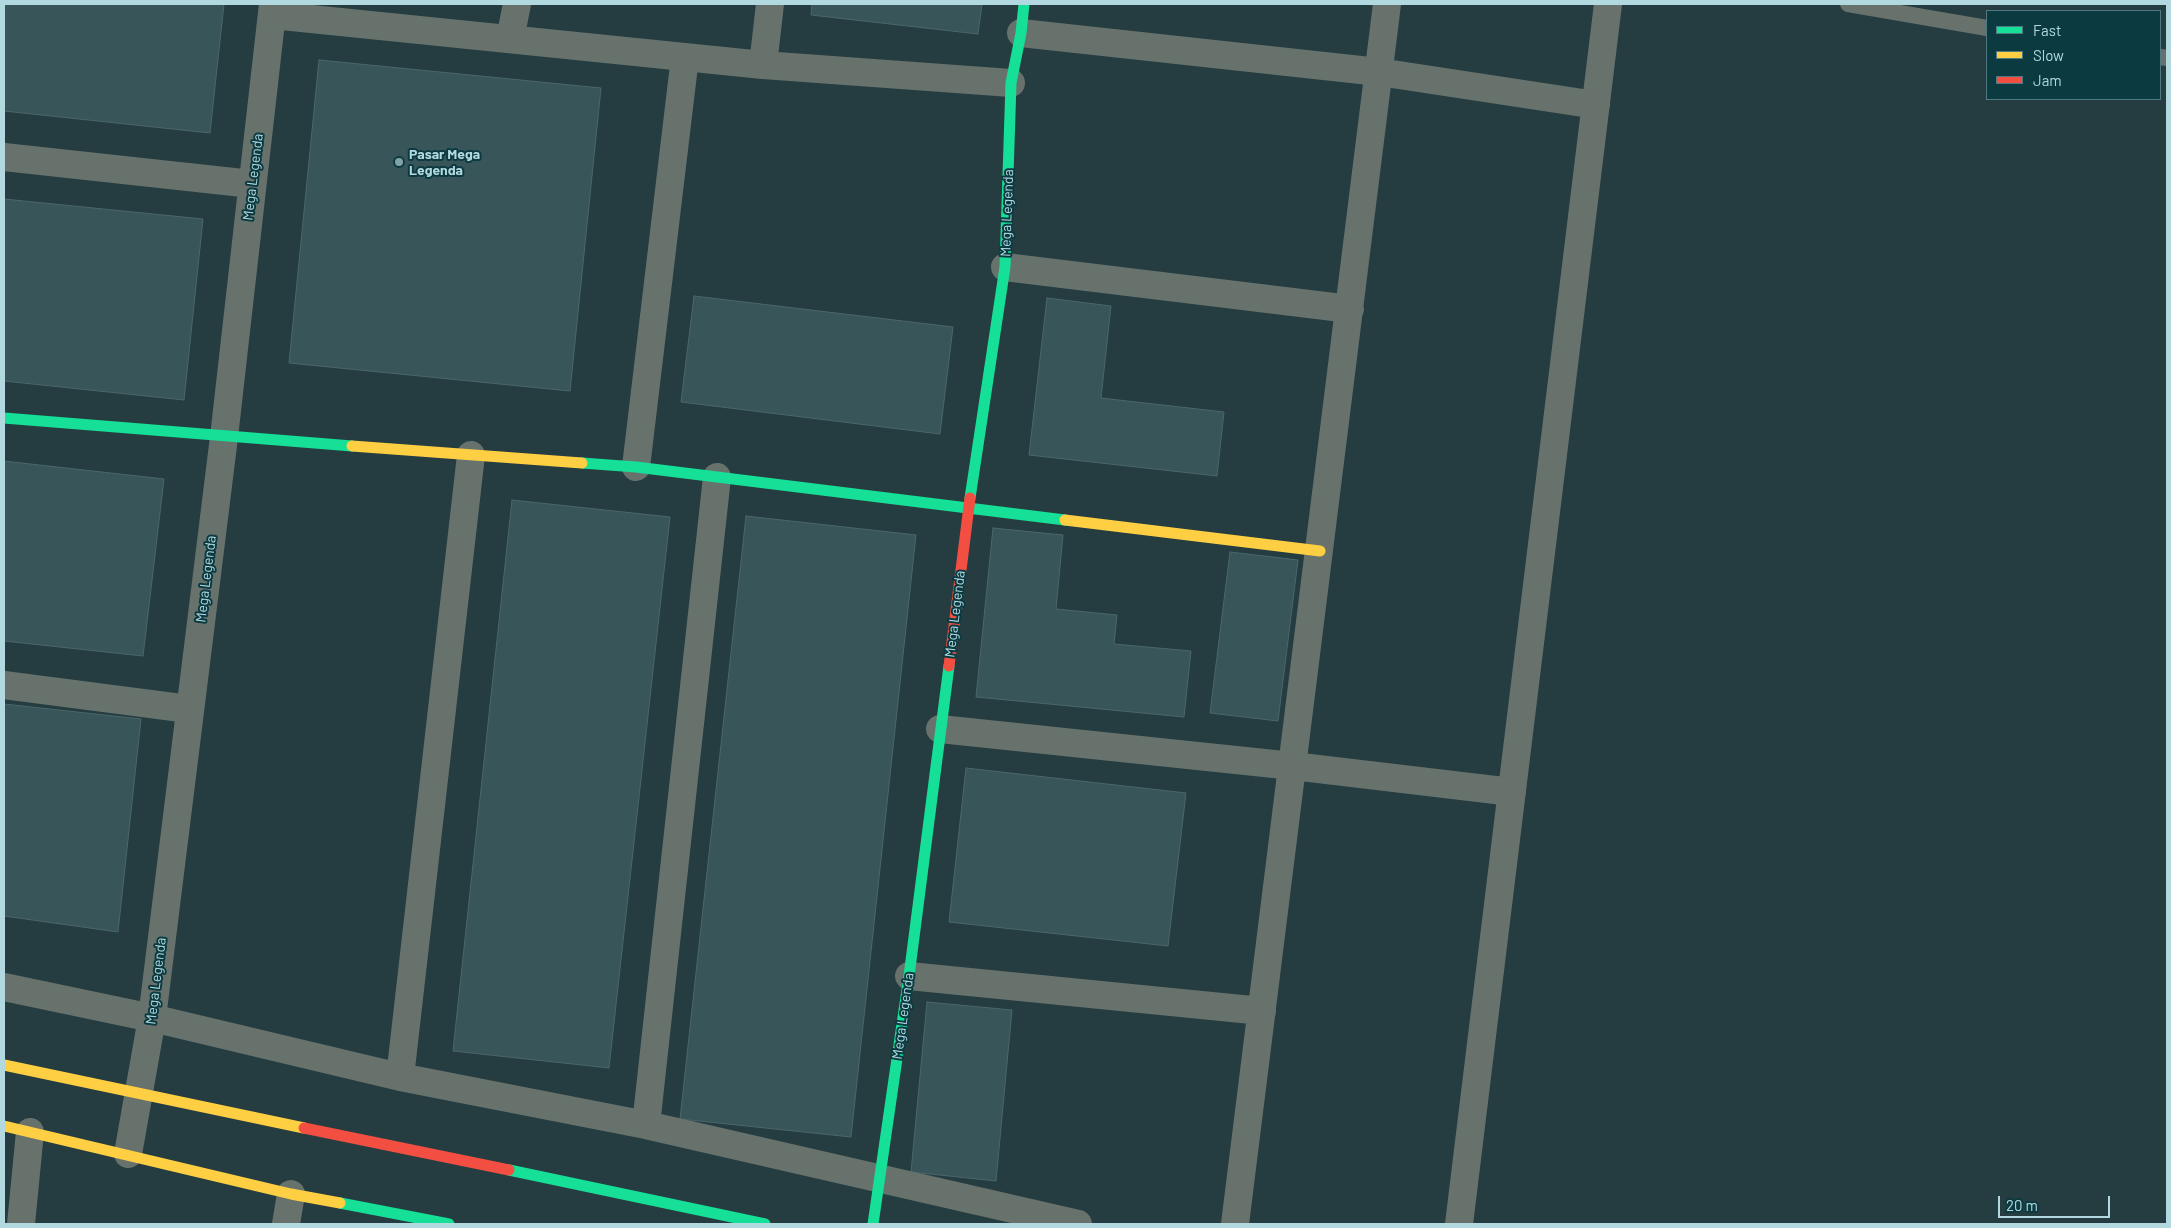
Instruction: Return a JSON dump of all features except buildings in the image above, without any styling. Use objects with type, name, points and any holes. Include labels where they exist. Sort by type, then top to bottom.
[{"type":"street","points":[[510,39],[516,4]]},
{"type":"street","points":[[763,65],[770,4]]},
{"type":"street","name":"Mega Legenda","points":[[873,1224],[909,976],[969,507],[1005,267],[1011,83],[1021,33],[1024,4]]},
{"type":"street","points":[[1235,1224],[1387,4]]},
{"type":"street","points":[[1459,1224],[1608,4]]},
{"type":"street","points":[[273,10],[510,39],[763,65],[1011,83]]},
{"type":"street","name":"Mega Legenda","points":[[128,1154],[152,1018],[224,437],[273,10]]},
{"type":"street","points":[[1021,33],[1379,72],[1596,104]]},
{"type":"street","points":[[636,467],[685,57]]},
{"type":"street","points":[[4,158],[252,184]]},
{"type":"street","points":[[1005,267],[1350,309]]},
{"type":"street","points":[[4,418],[224,437],[636,467],[1320,551]]},
{"type":"street","points":[[400,1077],[471,455]]},
{"type":"street","points":[[646,1125],[717,477]]},
{"type":"street","points":[[4,686],[189,709]]},
{"type":"street","points":[[940,729],[1293,766],[1512,792]]},
{"type":"street","points":[[909,976],[1262,1011]]},
{"type":"street","points":[[4,987],[152,1018],[400,1077],[646,1125],[1078,1224]]},
{"type":"street","points":[[4,1065],[766,1224]]},
{"type":"street","points":[[4,1126],[291,1194],[449,1224]]},
{"type":"street","points":[[21,1224],[30,1132]]},
{"type":"street","points":[[286,1224],[291,1194]]},
{"type":"lane","points":[[1848,4],[1986,28]]},
{"type":"traffic: fast","points":[[970,498],[1005,267],[1011,83],[1021,33],[1024,4]]},
{"type":"traffic: fast","points":[[4,418],[352,446]]},
{"type":"traffic: fast","points":[[582,463],[636,467],[1065,520]]},
{"type":"traffic: fast","points":[[873,1224],[909,976],[949,666]]},
{"type":"traffic: fast","points":[[509,1170],[765,1224]]},
{"type":"traffic: fast","points":[[340,1203],[449,1224]]},
{"type":"traffic: slow","points":[[352,446],[582,463]]},
{"type":"traffic: slow","points":[[1065,520],[1320,551]]},
{"type":"traffic: slow","points":[[4,1065],[304,1128]]},
{"type":"traffic: slow","points":[[4,1126],[291,1194],[340,1203]]},
{"type":"traffic: jam","points":[[949,666],[970,498]]},
{"type":"traffic: jam","points":[[304,1128],[509,1170]]},
{"type":"place","name":"Pasar Mega Legenda","points":[[399,162]]}]
